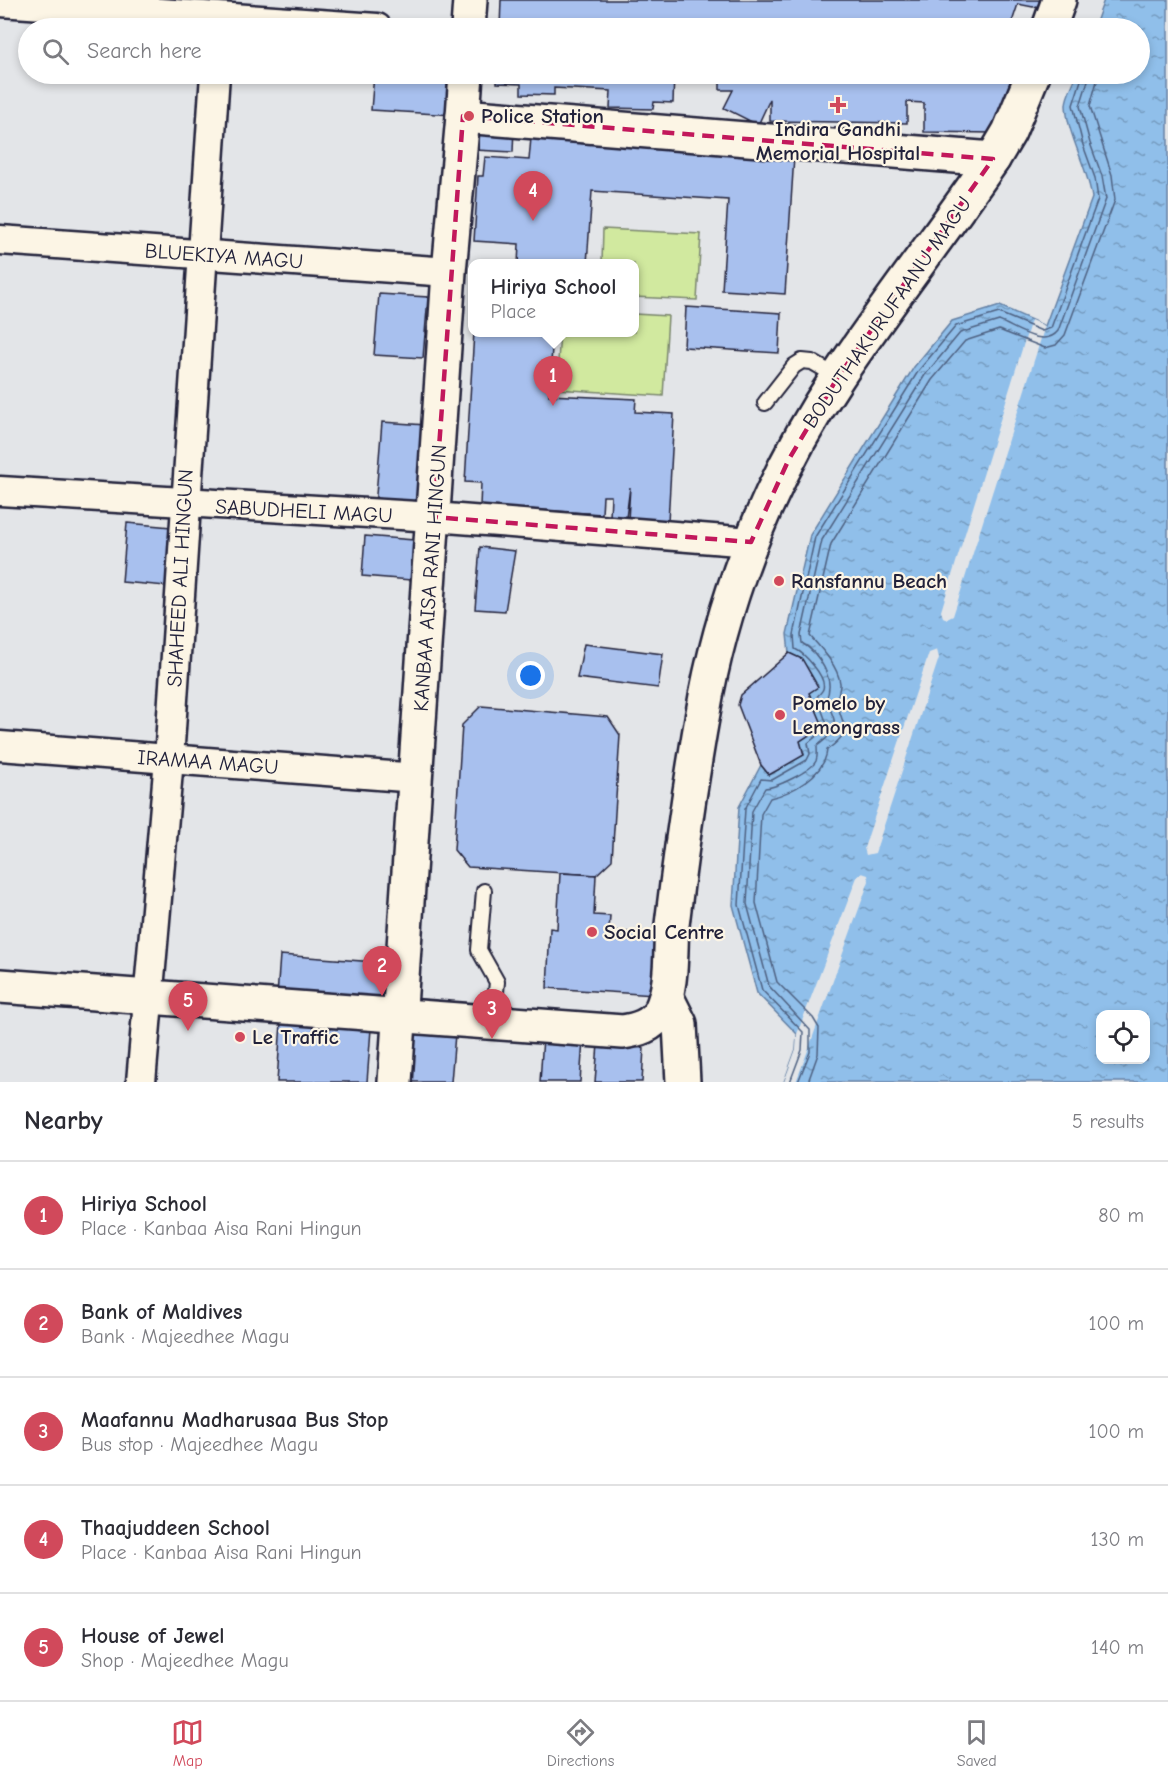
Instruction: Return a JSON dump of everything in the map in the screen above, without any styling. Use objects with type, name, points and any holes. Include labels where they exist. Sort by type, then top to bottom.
[{"type":"street","points":[[469,18],[471,0]]},
{"type":"street","points":[[1053,18],[1059,0]]},
{"type":"street","points":[[0,2],[255,18]]},
{"type":"street","name":"SHAHEED ALI HINGUN","points":[[141,1082],[169,759],[213,84]]},
{"type":"street","name":"KANBAA AISA RANI HINGUN","points":[[395,1082],[417,778],[448,272],[465,84]]},
{"type":"street","name":"BODUTHAKURUFAANU MAGU","points":[[683,1082],[680,1024],[660,1009],[696,748],[716,642],[751,542],[789,459],[838,377],[993,159],[1009,132],[1029,84]]},
{"type":"street","points":[[463,116],[993,159]]},
{"type":"street","name":"BLUEKIYA MAGU","points":[[0,240],[448,272]]},
{"type":"street","name":"SABUDHELI MAGU","points":[[0,491],[184,504],[434,517],[751,542]]},
{"type":"street","name":"IRAMAA MAGU","points":[[0,746],[417,778]]},
{"type":"street","points":[[0,986],[623,1032],[637,1030],[660,1009]]},
{"type":"lane","points":[[765,403],[794,366],[802,361],[812,362],[838,377]]},
{"type":"lane","points":[[484,891],[479,950],[497,982],[494,1022]]},
{"type":"highlighted area","points":[[463,116],[993,159],[838,377],[789,459],[751,542],[434,517]]},
{"type":"green space","points":[[603,229],[701,234],[697,300],[639,297],[639,259],[602,259]]},
{"type":"green space","points":[[639,314],[668,316],[663,396],[556,389],[560,337],[639,337]]},
{"type":"water","points":[[1104,0],[1168,0],[1168,1082],[784,1082],[796,1049],[797,1034],[757,993],[733,905],[739,807],[761,765],[769,775],[804,755],[800,741],[822,726],[809,693],[818,686],[802,659],[789,653],[787,634],[810,535],[914,367],[952,321],[1000,306],[1045,326],[1092,198],[1070,128],[1066,101],[1073,84],[1150,84],[1150,18],[1098,18]]},
{"type":"pier","points":[[1031,320],[1045,326],[953,616],[947,619],[943,617],[941,611]]},
{"type":"pier","points":[[937,650],[939,658],[875,853],[866,855],[864,848],[929,653]]},
{"type":"pier","points":[[862,873],[868,875],[869,881],[807,1053],[796,1082],[784,1082],[796,1049],[797,1034],[857,877]]},
{"type":"building","points":[[501,0],[1040,0],[1038,6],[1033,7],[1018,4],[1013,18],[500,18]]},
{"type":"building","points":[[373,84],[456,84],[453,115],[371,110]]},
{"type":"building","points":[[521,84],[674,84],[673,103],[654,102],[653,109],[610,108],[611,91],[554,88],[554,95],[521,94]]},
{"type":"building","name":"Indira Gandhi Memorial Hospital","points":[[720,84],[1012,84],[1013,99],[1006,120],[994,122],[994,133],[924,132],[924,103],[907,102],[907,123],[770,121],[770,99],[758,125],[724,108],[733,90],[720,90]]},
{"type":"building","points":[[477,125],[514,127],[513,152],[475,150]]},
{"type":"building","points":[[531,138],[794,156],[785,294],[722,290],[728,200],[592,191],[587,259],[518,259],[519,244],[474,241],[478,176],[483,176],[485,157],[529,160]]},
{"type":"building","points":[[379,294],[428,297],[423,358],[374,355]]},
{"type":"building","points":[[686,307],[781,313],[779,353],[684,347]]},
{"type":"building","points":[[474,337],[553,337],[549,395],[636,399],[635,412],[674,414],[668,522],[628,520],[630,487],[626,518],[610,517],[611,496],[603,496],[602,514],[480,506],[481,483],[465,482]]},
{"type":"building","points":[[382,422],[426,425],[420,510],[375,507]]},
{"type":"building","points":[[127,523],[171,527],[166,586],[122,582]]},
{"type":"building","points":[[365,536],[414,540],[411,580],[362,576]]},
{"type":"building","points":[[480,547],[515,551],[505,611],[475,609]]},
{"type":"building","points":[[584,644],[663,654],[658,688],[577,678]]},
{"type":"building","name":"Pomelo by Lemongrass","points":[[789,653],[802,659],[818,687],[809,693],[823,726],[800,741],[804,755],[769,775],[761,765],[738,705],[741,695]]},
{"type":"building","points":[[481,706],[608,717],[620,735],[612,860],[596,875],[468,867],[454,850],[462,725]]},
{"type":"building","name":"Social Centre","points":[[560,873],[596,875],[594,915],[610,916],[609,931],[658,934],[655,995],[547,988],[550,928],[557,929]]},
{"type":"building","points":[[280,955],[389,963],[386,1004],[277,996]]},
{"type":"building","points":[[281,1022],[371,1029],[367,1082],[277,1082]]},
{"type":"building","points":[[410,1031],[455,1034],[451,1082],[407,1082]]},
{"type":"building","points":[[543,1037],[583,1040],[580,1082],[540,1082]]},
{"type":"building","points":[[598,1044],[644,1048],[642,1082],[595,1082]]},
{"type":"place","name":"Indira Gandhi Memorial Hospital","points":[[838,105]]},
{"type":"place","name":"Police Station","points":[[469,116]]},
{"type":"place","name":"Thaajuddeen School","points":[[533,221]]},
{"type":"place","name":"Hiriya School","points":[[553,406]]},
{"type":"place","name":"Ransfannu Beach","points":[[779,581]]},
{"type":"place","name":"Pomelo by Lemongrass","points":[[780,715]]},
{"type":"place","name":"Social Centre","points":[[592,932]]},
{"type":"place","name":"Bank of Maldives","points":[[382,996]]},
{"type":"place","name":"House of Jewel","points":[[188,1031]]},
{"type":"place","name":"Le Traffic","points":[[240,1037]]},
{"type":"place","name":"Maafannu Madharusaa Bus Stop","points":[[492,1039]]}]
